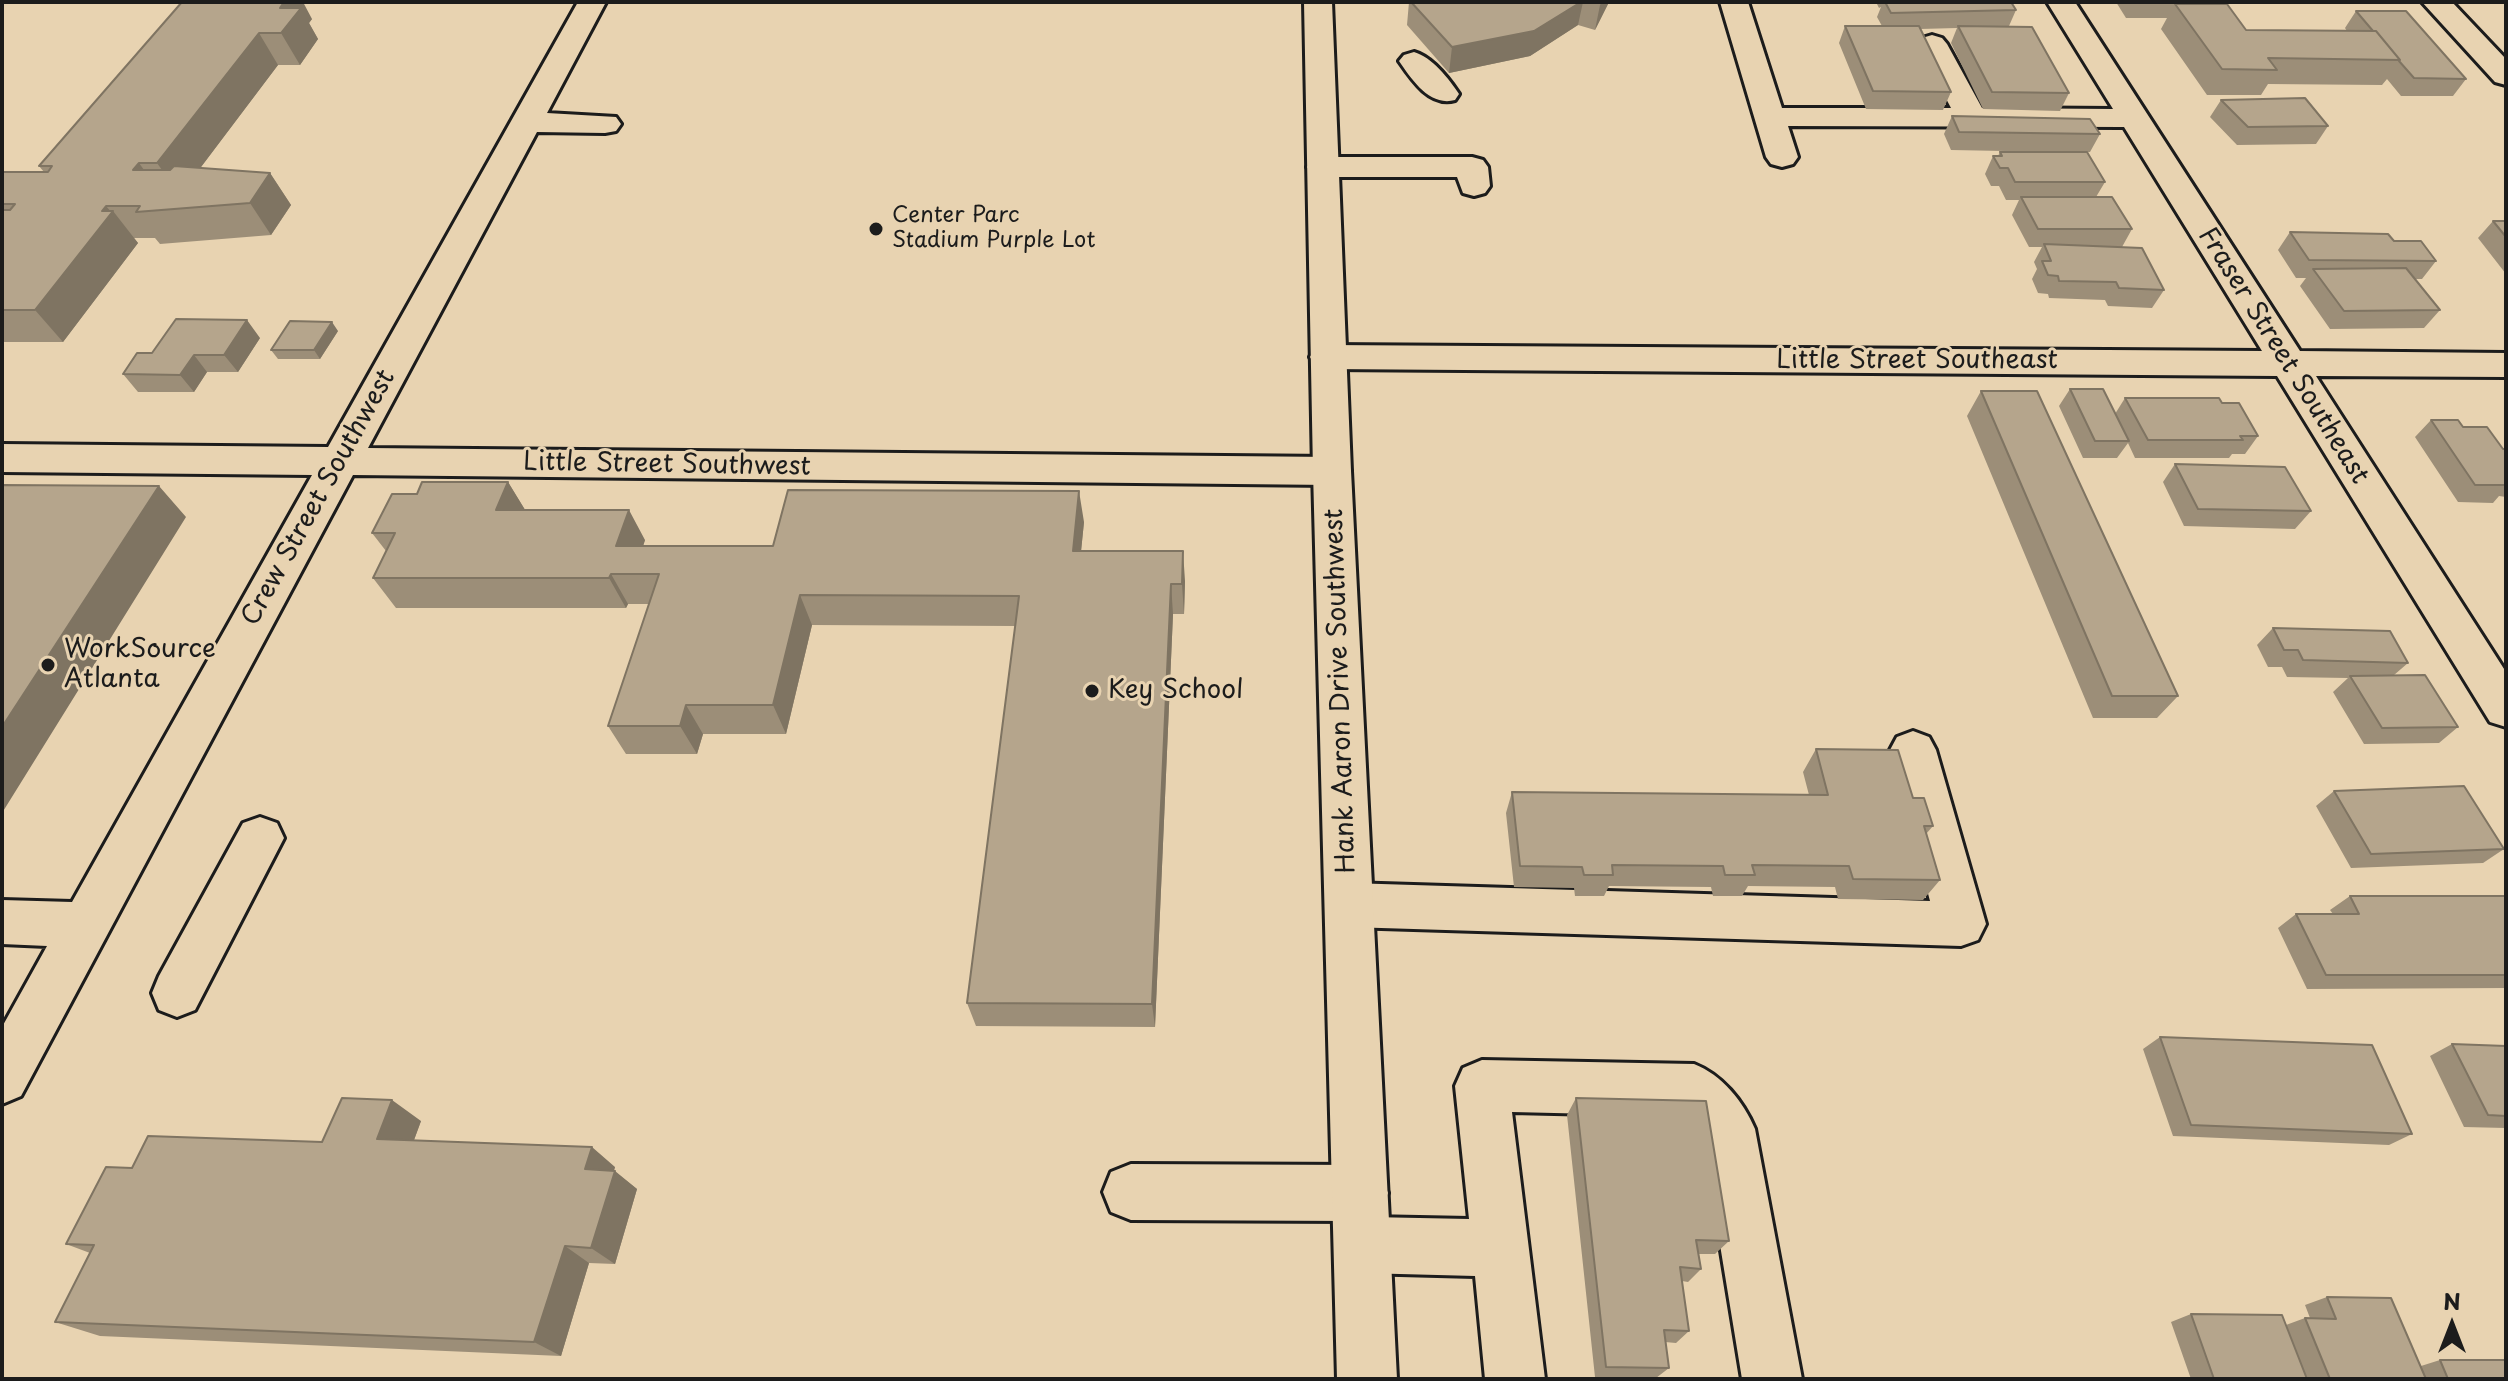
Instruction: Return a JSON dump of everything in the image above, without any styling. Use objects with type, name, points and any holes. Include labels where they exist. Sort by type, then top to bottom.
[{"type":"street","name":"Crew Street Southwest","points":[[2,1078],[592,2]]},
{"type":"street","name":"Hank Aaron Drive Southwest","points":[[1318,2],[1332,471],[1367,1379]]},
{"type":"street","points":[[1734,2],[1782,157]]},
{"type":"street","name":"Fraser Street Southeast","points":[[2061,2],[2506,709]]},
{"type":"street","points":[[2436,2],[2506,76]]},
{"type":"street","points":[[1932,44],[1972,118]]},
{"type":"street","points":[[1414,61],[1444,94]]},
{"type":"street","points":[[1769,117],[2132,118]]},
{"type":"street","points":[[526,122],[605,124]]},
{"type":"street","points":[[1323,167],[1472,167],[1474,186]]},
{"type":"street","name":"Little Street Southeast","points":[[1328,357],[2506,365]]},
{"type":"street","name":"Little Street Southwest","points":[[2,458],[1332,471]]},
{"type":"street","points":[[1349,905],[1961,924],[1913,750]]},
{"type":"street","points":[[177,993],[260,838]]},
{"type":"street","points":[[2,922],[85,925]]},
{"type":"street","points":[[1515,1379],[1482,1086],[1694,1090],[1728,1129],[1772,1379]]},
{"type":"street","points":[[1131,1192],[1361,1219],[1501,1248]]},
{"type":"building","points":[[182,2],[284,2],[280,8],[301,8],[281,33],[259,33],[157,163],[139,163],[133,170],[170,170],[174,166],[270,173],[250,203],[136,212],[140,206],[106,206],[102,211],[113,211],[35,310],[2,310],[2,210],[10,210],[15,204],[2,204],[2,172],[48,172],[52,166],[39,166]]},
{"type":"building","points":[[1411,2],[1581,2],[1534,31],[1452,47]]},
{"type":"building","points":[[1885,2],[2011,2],[2016,10],[1891,13]]},
{"type":"building","points":[[2175,4],[2227,4],[2246,30],[2376,31],[2400,60],[2268,58],[2277,70],[2222,69]]},
{"type":"building","points":[[2356,11],[2406,11],[2466,79],[2414,78]]},
{"type":"building","points":[[1845,26],[1919,26],[1951,92],[1873,91]]},
{"type":"building","points":[[1958,26],[2032,27],[2069,93],[1992,92]]},
{"type":"building","points":[[2305,98],[2328,126],[2248,127],[2221,100]]},
{"type":"building","points":[[1952,116],[2090,119],[2100,134],[1959,132]]},
{"type":"building","points":[[2000,152],[2087,152],[2105,182],[2015,182],[2008,168],[2000,168],[1993,156],[2002,156]]},
{"type":"building","points":[[2021,197],[2112,197],[2132,229],[2038,229]]},
{"type":"building","points":[[2493,221],[2506,221],[2506,237]]},
{"type":"building","points":[[2290,232],[2388,234],[2394,241],[2421,241],[2436,261],[2309,260]]},
{"type":"building","points":[[2044,244],[2142,248],[2164,290],[2119,288],[2116,282],[2059,281],[2058,276],[2048,275],[2042,261],[2051,261]]},
{"type":"building","points":[[2406,268],[2440,310],[2344,311],[2313,269]]},
{"type":"building","points":[[176,319],[247,320],[224,355],[194,355],[180,375],[123,374],[137,353],[152,353]]},
{"type":"building","points":[[290,321],[332,322],[314,350],[271,350]]},
{"type":"building","points":[[2070,389],[2103,389],[2129,441],[2095,441]]},
{"type":"building","points":[[1981,391],[2037,391],[2178,696],[2112,696]]},
{"type":"building","points":[[2125,398],[2219,398],[2222,403],[2239,403],[2258,436],[2240,436],[2243,440],[2148,440]]},
{"type":"building","points":[[2431,420],[2458,420],[2463,427],[2487,427],[2506,449],[2506,485],[2475,485]]},
{"type":"building","points":[[2175,464],[2285,467],[2311,511],[2198,509]]},
{"type":"building","points":[[422,482],[508,482],[496,510],[629,510],[616,546],[773,546],[788,490],[1079,491],[1073,551],[1183,551],[1182,584],[1171,584],[1152,1004],[967,1003],[1019,596],[800,595],[773,705],[686,705],[680,726],[608,726],[659,574],[611,574],[609,578],[373,578],[395,533],[372,533],[392,494],[417,494]]},
{"type":"building","points":[[2,485],[159,486],[2,727]]},
{"type":"building","points":[[2273,628],[2390,631],[2408,663],[2303,660],[2298,650],[2284,650]]},
{"type":"building","points":[[2425,675],[2458,727],[2382,728],[2350,676]]},
{"type":"building","points":[[1816,749],[1898,750],[1913,798],[1924,798],[1933,826],[1924,826],[1940,880],[1853,879],[1849,866],[1752,865],[1755,875],[1725,875],[1723,866],[1612,865],[1613,875],[1584,875],[1582,867],[1520,866],[1512,792],[1828,795]]},
{"type":"building","points":[[2464,786],[2504,849],[2371,854],[2334,791]]},
{"type":"building","points":[[2350,896],[2505,896],[2506,975],[2326,975],[2296,914],[2359,914]]},
{"type":"building","points":[[2160,1037],[2372,1045],[2412,1134],[2191,1125]]},
{"type":"building","points":[[2452,1044],[2506,1046],[2506,1116],[2488,1115]]},
{"type":"building","points":[[342,1098],[392,1100],[377,1139],[592,1147],[585,1169],[615,1171],[591,1248],[565,1246],[534,1342],[55,1322],[94,1245],[66,1244],[106,1167],[132,1168],[148,1136],[322,1142]]},
{"type":"building","points":[[1576,1098],[1706,1101],[1729,1241],[1696,1240],[1701,1269],[1680,1267],[1689,1331],[1664,1330],[1669,1368],[1606,1367]]},
{"type":"building","points":[[2327,1297],[2391,1298],[2426,1379],[2330,1379],[2305,1318],[2336,1319]]},
{"type":"building","points":[[2191,1314],[2282,1315],[2307,1379],[2214,1379]]},
{"type":"building","points":[[2440,1360],[2506,1360],[2506,1379],[2448,1379]]},
{"type":"place","name":"Center Parc Stadium Purple Lot","points":[[876,229]]},
{"type":"place","name":"WorkSource Atlanta","points":[[48,665]]},
{"type":"place","name":"Key School","points":[[1092,691]]}]
